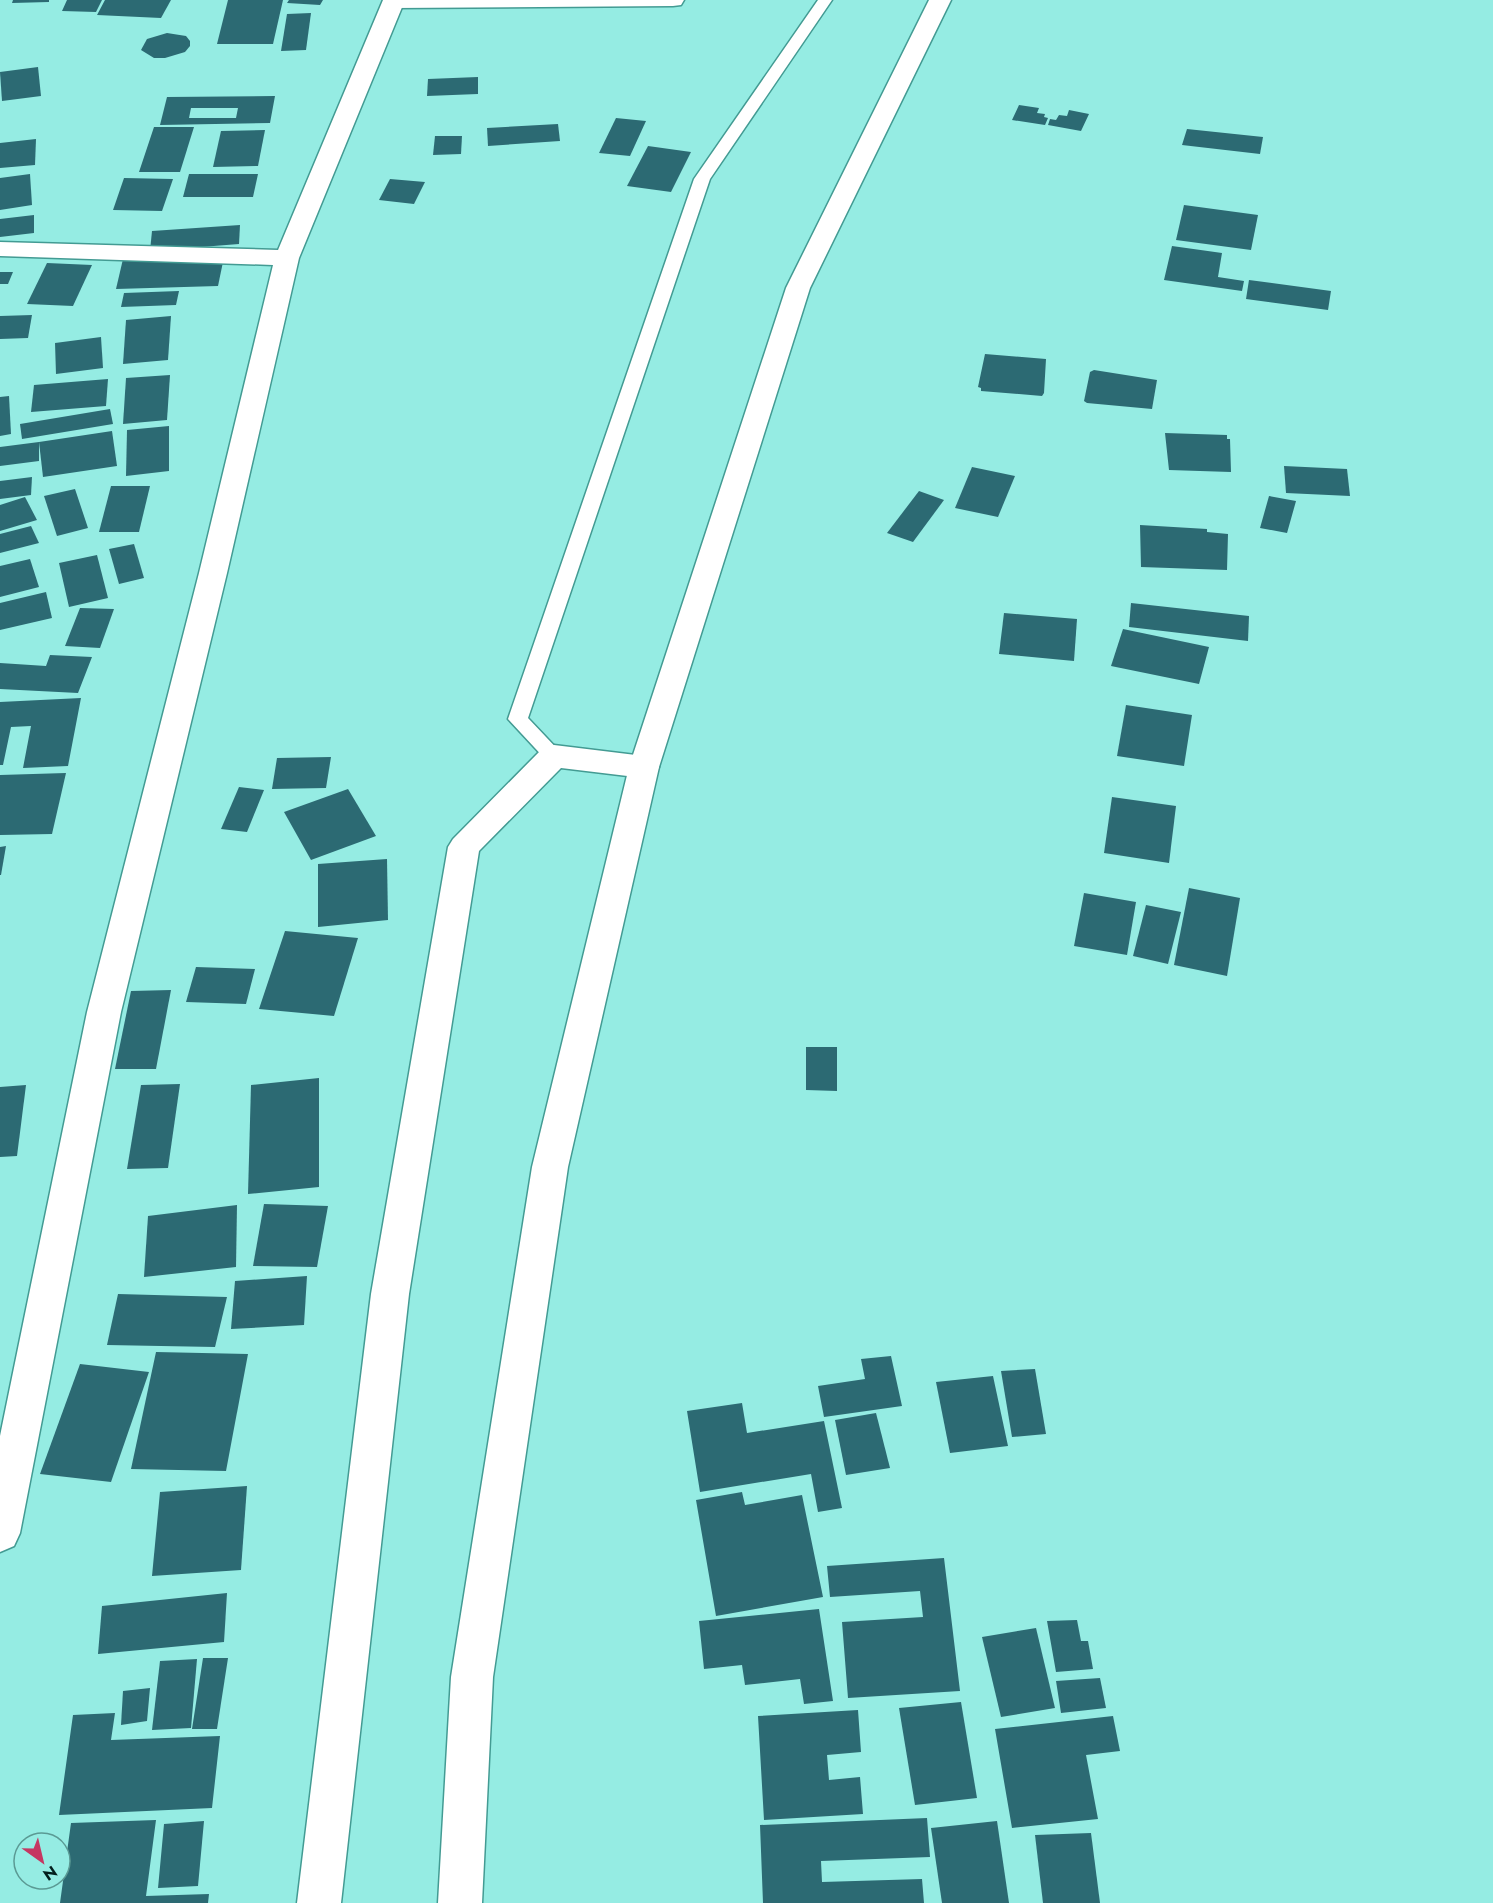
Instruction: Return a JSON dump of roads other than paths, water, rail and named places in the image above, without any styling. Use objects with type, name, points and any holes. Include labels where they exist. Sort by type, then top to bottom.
[{"type":"main road","points":[[0,1533],[104,1012],[213,573],[288,258],[394,1],[673,0]]},
{"type":"main road","points":[[460,1903],[472,1677],[550,1167],[644,767],[798,288],[940,0]]},
{"type":"main road","points":[[0,249],[288,258]]},
{"type":"main road","points":[[319,1903],[390,1294],[464,847],[554,756],[644,767]]},
{"type":"lane","points":[[554,756],[518,719],[702,179],[808,20],[825,0]]}]
